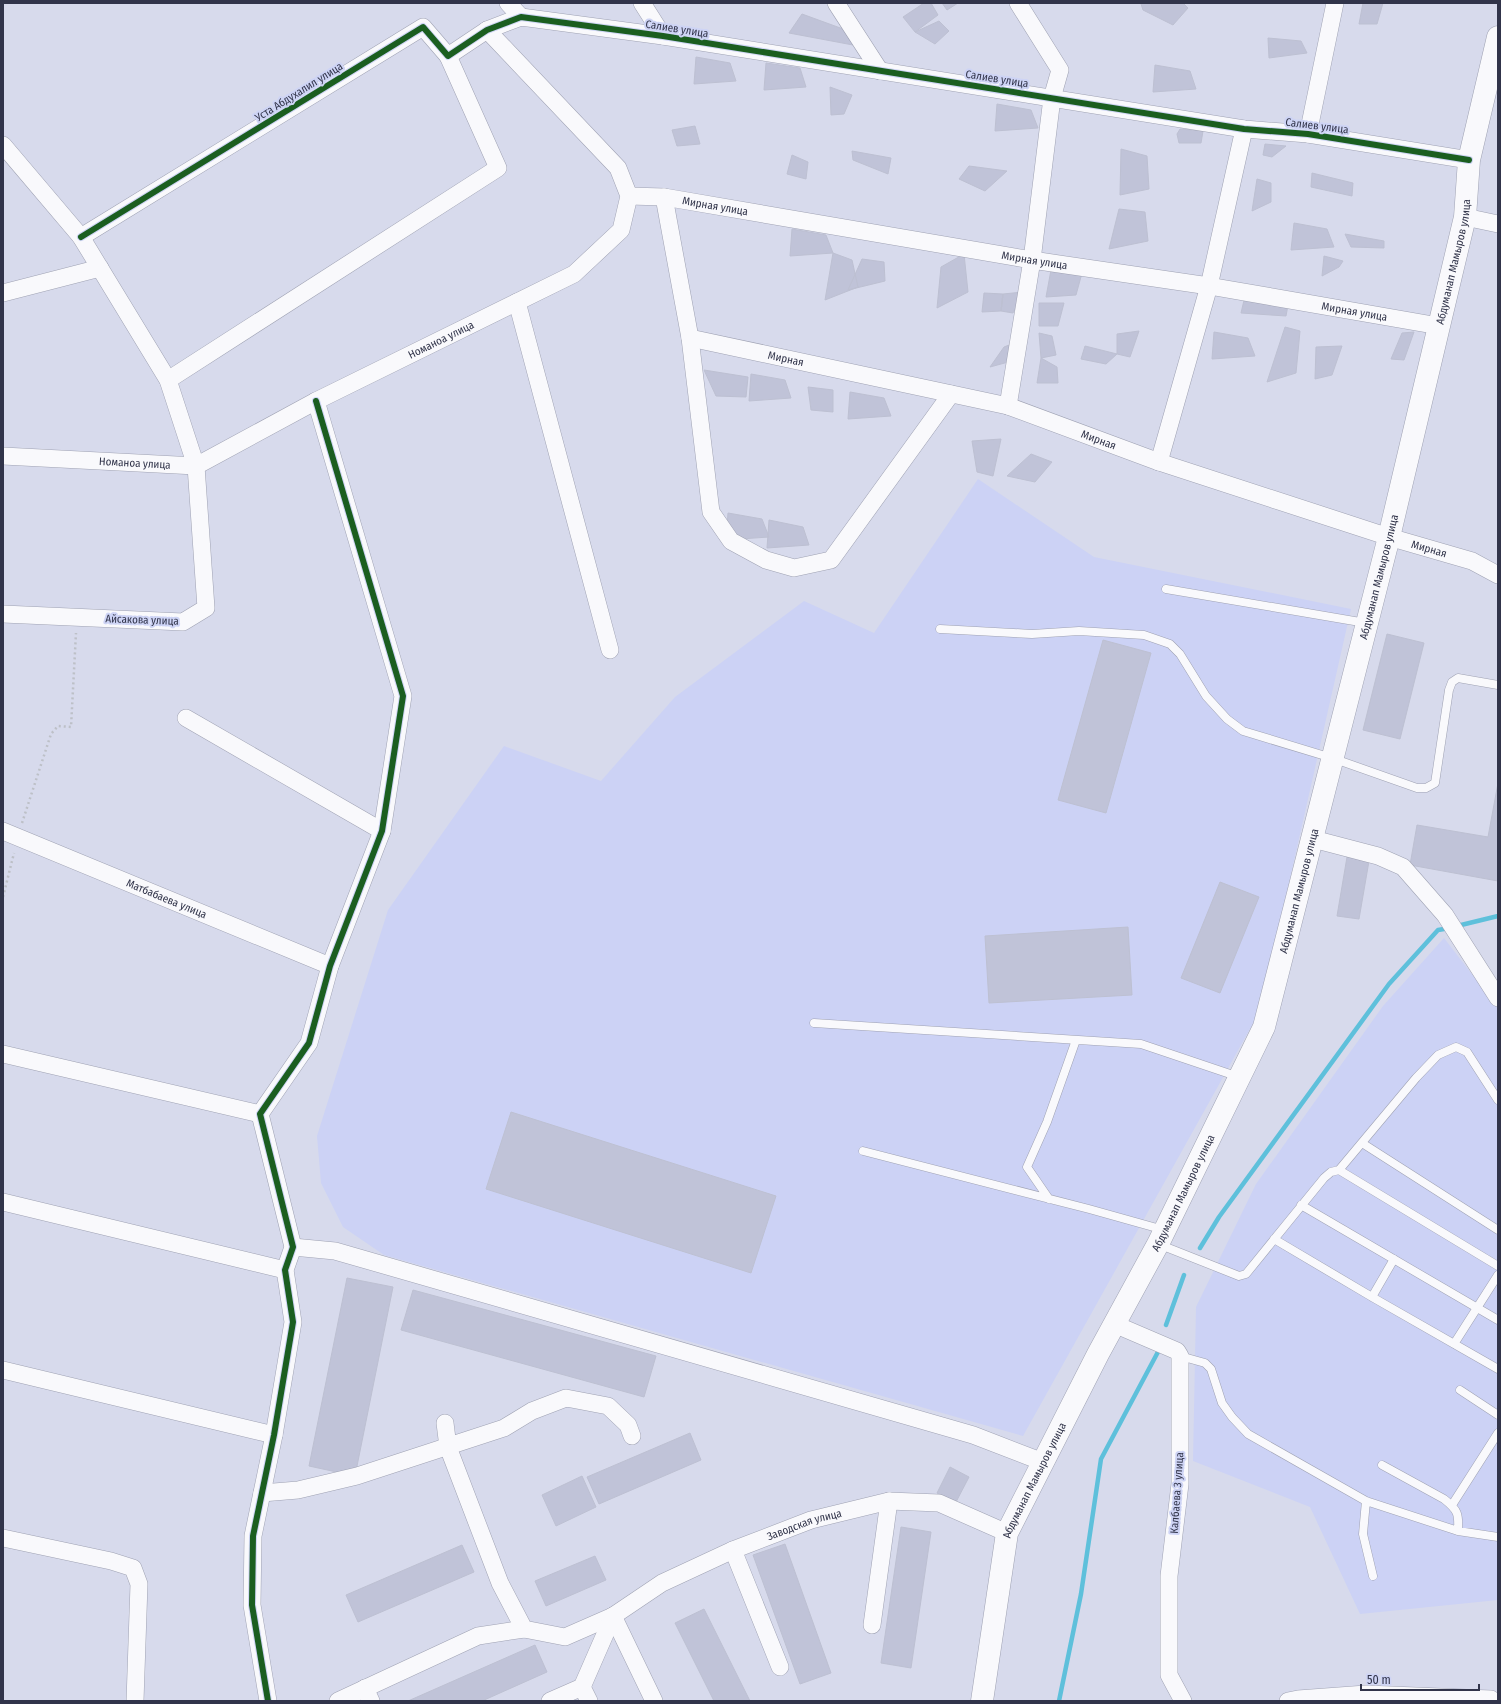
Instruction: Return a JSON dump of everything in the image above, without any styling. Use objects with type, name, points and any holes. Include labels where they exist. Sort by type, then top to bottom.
[{"type":"main road","name":"Абдуманап Мамыров улица","points":[[982,1701],[1007,1533],[1114,1324],[1161,1237],[1264,1027],[1389,537],[1440,326],[1465,218],[1469,160],[1498,37]]},
{"type":"street","points":[[448,56],[487,30],[521,17],[508,3]]},
{"type":"street","points":[[642,3],[662,36]]},
{"type":"street","points":[[836,3],[880,71]]},
{"type":"street","points":[[1008,406],[1032,260],[1052,98],[1060,70],[1018,3]]},
{"type":"street","points":[[1308,134],[1335,3]]},
{"type":"street","name":"Салиев улица","points":[[521,17],[662,36],[1244,129],[1308,134],[1469,160]]},
{"type":"street","name":"Уста Абдухалил улица","points":[[81,237],[423,27],[448,56],[498,168],[168,380]]},
{"type":"street","points":[[487,30],[618,168],[630,196]]},
{"type":"street","points":[[1159,462],[1208,286],[1244,129]]},
{"type":"street","points":[[3,145],[81,237],[168,380],[196,466]]},
{"type":"street","name":"Мирная улица","points":[[630,196],[664,197],[1032,260],[1208,286],[1440,326]]},
{"type":"street","name":"Номаноа улица","points":[[3,456],[196,466],[316,401],[574,274],[621,230],[630,196]]},
{"type":"street","points":[[664,197],[690,338],[711,512],[731,541],[766,560],[794,568],[832,560],[951,394]]},
{"type":"street","points":[[1465,218],[1498,224]]},
{"type":"street","points":[[3,293],[100,268]]},
{"type":"street","points":[[517,302],[610,650]]},
{"type":"street","name":"Мирная","points":[[690,338],[1008,406],[1159,462],[1389,537],[1472,561],[1498,575]]},
{"type":"street","points":[[268,1701],[252,1605],[253,1536],[274,1435],[293,1322],[285,1270],[293,1247],[260,1114],[308,1043],[330,966],[382,831],[403,696],[316,401]]},
{"type":"street","name":"Айсакова улица","points":[[3,614],[183,622],[206,608],[196,466]]},
{"type":"street","points":[[186,718],[382,831]]},
{"type":"street","name":"Матбабаева улица","points":[[3,831],[330,966]]},
{"type":"street","points":[[1313,839],[1378,856],[1403,867],[1445,915],[1498,998]]},
{"type":"street","points":[[3,1054],[260,1114]]},
{"type":"street","points":[[3,1202],[285,1270]]},
{"type":"street","points":[[293,1247],[343,1253],[973,1435],[1043,1462]]},
{"type":"street","points":[[1114,1324],[1177,1351],[1180,1356]]},
{"type":"street","name":"Калбаева 3 улица","points":[[1180,1356],[1180,1484],[1169,1576],[1169,1675],[1183,1701]]},
{"type":"street","points":[[3,1370],[274,1435]]},
{"type":"street","points":[[262,1493],[298,1490],[357,1476],[504,1428],[532,1410],[566,1398],[608,1406],[628,1425],[632,1436]]},
{"type":"street","points":[[445,1423],[448,1447],[500,1583],[524,1629]]},
{"type":"street","points":[[872,1625],[889,1501]]},
{"type":"street","name":"Заводская улица","points":[[338,1701],[368,1695],[478,1636],[524,1629],[565,1637],[613,1616],[662,1583],[733,1550],[812,1520],[889,1501],[939,1503],[1007,1533]]},
{"type":"street","points":[[3,1538],[111,1561],[133,1568],[139,1584],[135,1701]]},
{"type":"street","points":[[733,1550],[780,1667]]},
{"type":"street","points":[[550,1701],[585,1694],[613,1616]]},
{"type":"street","points":[[613,1616],[654,1701]]},
{"type":"street","points":[[1288,1701],[1366,1694],[1493,1699]]},
{"type":"lane","points":[[1166,589],[1367,623]]},
{"type":"lane","points":[[940,629],[1032,634],[1079,631],[1144,635],[1170,644],[1183,658],[1206,696],[1227,719],[1243,731],[1332,758],[1417,788],[1426,788],[1435,783],[1449,690],[1452,682],[1458,678],[1498,685]]},
{"type":"lane","points":[[814,1023],[1141,1044],[1239,1077]]},
{"type":"lane","points":[[1049,1199],[1027,1167],[1047,1122],[1076,1040]]},
{"type":"lane","points":[[863,1151],[1049,1199],[1161,1237],[1238,1276],[1246,1274],[1324,1178],[1331,1172],[1339,1170],[1416,1078],[1438,1055],[1456,1047],[1467,1052],[1498,1100]]},
{"type":"lane","points":[[1362,1143],[1498,1230]]},
{"type":"lane","points":[[1339,1170],[1498,1266]]},
{"type":"lane","points":[[1301,1206],[1498,1320]]},
{"type":"lane","points":[[1274,1238],[1372,1297],[1498,1369]]},
{"type":"lane","points":[[1372,1297],[1394,1260]]},
{"type":"lane","points":[[1454,1344],[1498,1275]]},
{"type":"lane","points":[[1180,1356],[1205,1363],[1211,1369],[1222,1403],[1232,1417],[1248,1434],[1366,1501],[1458,1531],[1498,1537]]},
{"type":"lane","points":[[1460,1390],[1498,1416]]},
{"type":"lane","points":[[1452,1506],[1498,1433]]},
{"type":"lane","points":[[1382,1465],[1444,1499],[1459,1515],[1458,1531]]},
{"type":"lane","points":[[1366,1501],[1363,1534],[1373,1576]]},
{"type":"path","points":[[20,829],[52,734],[58,726],[71,727],[77,617]]},
{"type":"path","points":[[3,897],[14,852]]},
{"type":"shaded area","points":[[978,479],[1094,557],[1351,609],[1260,1011],[1023,1436],[384,1255],[343,1227],[321,1183],[317,1136],[388,910],[504,746],[601,781],[675,697],[804,601],[874,633]]},
{"type":"shaded area","points":[[1444,938],[1498,1008],[1498,1600],[1360,1614],[1310,1507],[1193,1461],[1196,1307],[1256,1184],[1383,1006]]},
{"type":"building","points":[[924,3],[931,3],[938,15],[915,32],[903,17]]},
{"type":"building","points":[[942,3],[958,3],[947,10]]},
{"type":"building","points":[[1142,3],[1183,3],[1188,8],[1173,25],[1143,10]]},
{"type":"building","points":[[1363,3],[1383,3],[1377,24],[1359,24]]},
{"type":"building","points":[[802,14],[865,37],[853,45],[789,33]]},
{"type":"building","points":[[939,21],[949,31],[935,44],[915,32]]},
{"type":"building","points":[[1268,38],[1301,41],[1307,53],[1269,58]]},
{"type":"building","points":[[696,57],[730,63],[736,81],[694,84]]},
{"type":"building","points":[[766,63],[800,68],[806,87],[764,90]]},
{"type":"building","points":[[1155,65],[1190,71],[1196,89],[1153,92]]},
{"type":"building","points":[[830,87],[852,95],[844,114],[831,115]]},
{"type":"building","points":[[997,104],[1031,110],[1038,128],[995,131]]},
{"type":"building","points":[[695,126],[700,144],[677,146],[672,130]]},
{"type":"building","points":[[1180,129],[1203,131],[1201,143],[1179,143],[1177,134]]},
{"type":"building","points":[[1265,144],[1286,146],[1272,157],[1263,155]]},
{"type":"building","points":[[1121,149],[1147,156],[1149,189],[1120,195]]},
{"type":"building","points":[[852,151],[891,158],[888,174],[853,160]]},
{"type":"building","points":[[792,155],[808,162],[806,179],[787,174]]},
{"type":"building","points":[[969,166],[1007,171],[985,191],[959,179]]},
{"type":"building","points":[[1312,173],[1353,183],[1352,196],[1311,187]]},
{"type":"building","points":[[1257,179],[1271,183],[1271,202],[1252,211]]},
{"type":"building","points":[[1119,209],[1145,212],[1148,241],[1109,249]]},
{"type":"building","points":[[1294,223],[1327,229],[1334,247],[1291,250]]},
{"type":"building","points":[[792,229],[826,235],[833,253],[790,256]]},
{"type":"building","points":[[1345,234],[1384,241],[1384,248],[1351,247]]},
{"type":"building","points":[[833,253],[852,260],[858,287],[825,300]]},
{"type":"building","points":[[964,254],[968,292],[937,308],[941,267]]},
{"type":"building","points":[[1324,256],[1343,261],[1339,267],[1322,276]]},
{"type":"building","points":[[862,259],[884,262],[885,281],[848,290]]},
{"type":"building","points":[[1051,270],[1082,273],[1076,295],[1046,297]]},
{"type":"building","points":[[1023,292],[1013,313],[1001,311],[1003,294]]},
{"type":"building","points":[[984,293],[1003,294],[1001,311],[982,312]]},
{"type":"building","points":[[1245,296],[1288,305],[1286,316],[1241,313]]},
{"type":"building","points":[[1039,303],[1064,303],[1058,326],[1039,326]]},
{"type":"building","points":[[1285,327],[1300,331],[1296,373],[1267,382]]},
{"type":"building","points":[[1139,331],[1130,357],[1117,354],[1117,334]]},
{"type":"building","points":[[1214,332],[1248,338],[1255,356],[1212,359]]},
{"type":"building","points":[[1414,332],[1404,360],[1391,359],[1402,333]]},
{"type":"building","points":[[1039,333],[1052,336],[1056,355],[1041,358]]},
{"type":"building","points":[[1014,343],[1012,361],[990,367],[1004,347]]},
{"type":"building","points":[[1085,346],[1117,354],[1106,364],[1081,359]]},
{"type":"building","points":[[1342,346],[1332,375],[1315,379],[1316,347]]},
{"type":"building","points":[[1041,358],[1057,367],[1058,383],[1037,383]]},
{"type":"building","points":[[704,370],[748,377],[746,397],[716,396]]},
{"type":"building","points":[[751,374],[785,380],[791,398],[749,401]]},
{"type":"building","points":[[808,387],[833,390],[833,412],[811,410]]},
{"type":"building","points":[[850,392],[884,398],[891,416],[848,419]]},
{"type":"building","points":[[1001,439],[993,476],[977,472],[972,441]]},
{"type":"building","points":[[1031,454],[1052,462],[1035,482],[1007,476]]},
{"type":"building","points":[[728,513],[762,519],[769,537],[726,540]]},
{"type":"building","points":[[769,520],[803,527],[809,545],[767,548]]},
{"type":"building","points":[[1387,634],[1424,643],[1400,739],[1363,730]]},
{"type":"building","points":[[1103,640],[1151,653],[1106,813],[1058,800]]},
{"type":"building","points":[[1498,783],[1498,881],[1410,865],[1417,825],[1488,837]]},
{"type":"building","points":[[1347,857],[1369,861],[1359,919],[1337,916]]},
{"type":"building","points":[[1220,882],[1259,897],[1220,993],[1181,978]]},
{"type":"building","points":[[1128,927],[1132,995],[989,1003],[985,936]]},
{"type":"building","points":[[511,1112],[776,1196],[751,1273],[486,1189]]},
{"type":"building","points":[[347,1278],[393,1287],[355,1476],[309,1466]]},
{"type":"building","points":[[413,1290],[656,1356],[644,1397],[401,1330]]},
{"type":"building","points":[[690,1433],[701,1460],[599,1504],[587,1477]]},
{"type":"building","points":[[950,1467],[969,1477],[956,1502],[937,1493]]},
{"type":"building","points":[[582,1476],[596,1507],[556,1526],[542,1495]]},
{"type":"building","points":[[901,1527],[931,1532],[911,1668],[881,1663]]},
{"type":"building","points":[[785,1544],[831,1673],[800,1684],[753,1555]]},
{"type":"building","points":[[462,1545],[474,1572],[358,1622],[346,1595]]},
{"type":"building","points":[[595,1556],[606,1580],[546,1606],[535,1581]]},
{"type":"building","points":[[704,1609],[750,1701],[714,1701],[675,1623]]},
{"type":"building","points":[[535,1645],[547,1672],[482,1701],[408,1701]]},
{"type":"waterway","points":[[1457,926],[1498,916]]},
{"type":"waterway","points":[[1200,1248],[1219,1217],[1389,984],[1438,930],[1450,928]]},
{"type":"waterway","points":[[1166,1325],[1184,1275]]},
{"type":"waterway","points":[[1059,1701],[1081,1594],[1101,1459],[1159,1350]]},
{"type":"cycle path","points":[[81,237],[423,27],[448,56],[487,30],[521,17],[663,36],[1244,129],[1308,134],[1469,160]]},
{"type":"cycle path","points":[[268,1701],[252,1605],[253,1536],[274,1435],[293,1322],[285,1270],[293,1247],[260,1114],[309,1043],[330,966],[382,831],[403,696],[316,401]]}]
